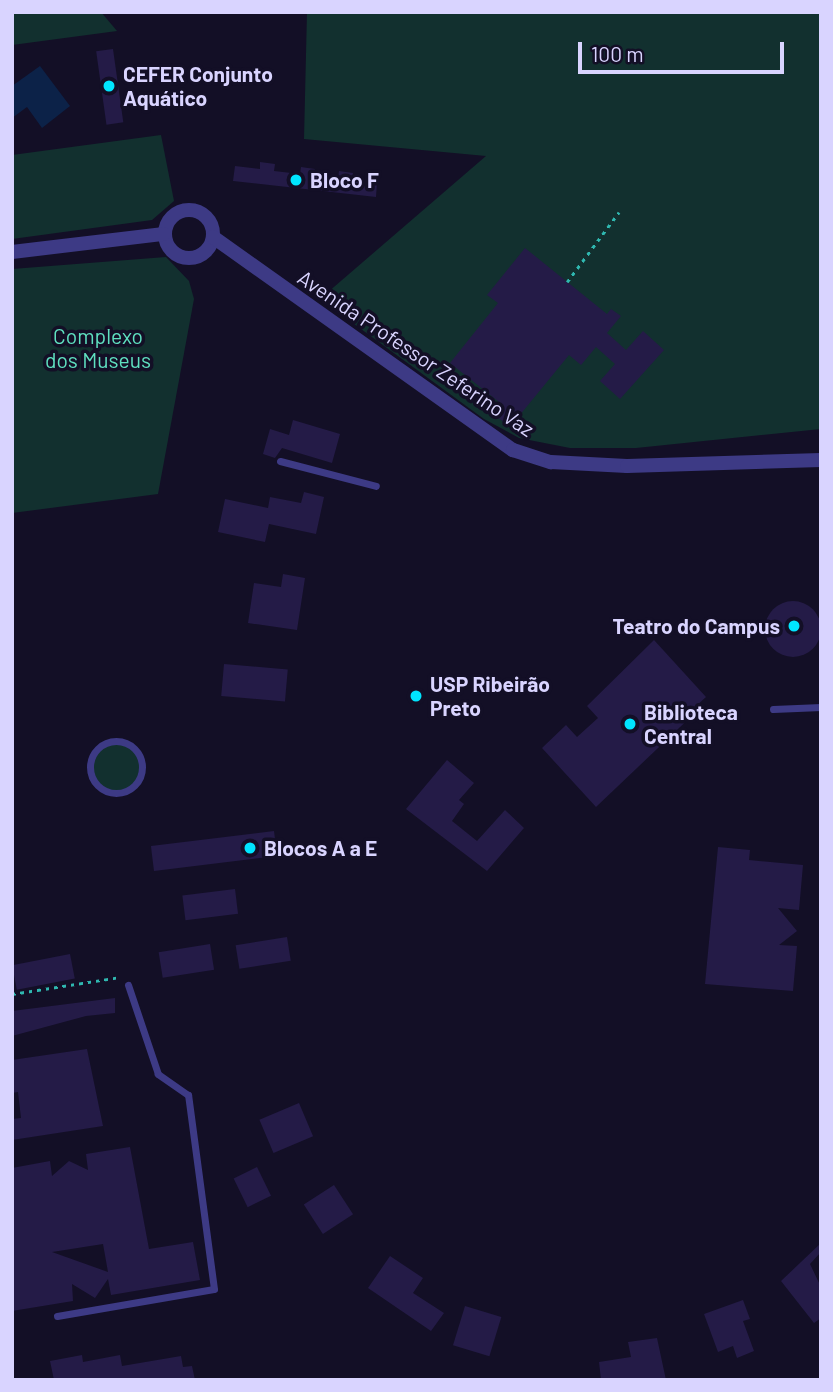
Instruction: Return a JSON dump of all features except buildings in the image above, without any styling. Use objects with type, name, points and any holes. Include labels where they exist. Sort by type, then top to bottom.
[{"type":"street","points":[[193,210],[210,223],[213,237],[205,251],[190,258],[172,251],[164,234],[170,218],[193,210]]},
{"type":"street","points":[[12,252],[164,234]]},
{"type":"street","name":"Avenida Professor Zeferino Vaz","points":[[213,237],[513,450],[551,462],[627,466],[821,460]]},
{"type":"lane","points":[[280,461],[376,486]]},
{"type":"lane","points":[[773,709],[821,707]]},
{"type":"lane","points":[[113,740],[135,749],[143,766],[133,786],[117,793],[101,789],[89,769],[93,753],[113,740]]},
{"type":"lane","points":[[57,1316],[214,1289],[188,1096],[158,1073],[128,985]]},
{"type":"path","points":[[567,282],[619,212]]},
{"type":"path","points":[[12,994],[127,976]]},
{"type":"green space","points":[[12,12],[101,12],[117,31],[12,45]]},
{"type":"green space","points":[[307,12],[821,12],[821,429],[636,448],[570,448],[519,438],[484,419],[320,299],[486,156],[304,139]]},
{"type":"green space","points":[[161,135],[174,201],[152,220],[12,239],[12,155]]},
{"type":"green space","name":"Complexo dos Museus","points":[[166,257],[189,281],[194,299],[158,494],[12,513],[12,269]]},
{"type":"green space","points":[[117,743],[134,750],[141,767],[134,784],[117,791],[100,784],[93,767],[100,750]]},
{"type":"water","points":[[40,66],[70,106],[42,128],[27,107],[12,118],[12,86]]},
{"type":"place","name":"CEFER Conjunto Aquático","points":[[109,86]]},
{"type":"place","name":"Bloco F","points":[[296,180]]},
{"type":"place","name":"Teatro do Campus","points":[[794,626]]},
{"type":"place","name":"USP Ribeirão Preto","points":[[416,696]]},
{"type":"place","name":"Biblioteca Central","points":[[630,724]]},
{"type":"place","name":"Blocos A a E","points":[[250,848]]}]
